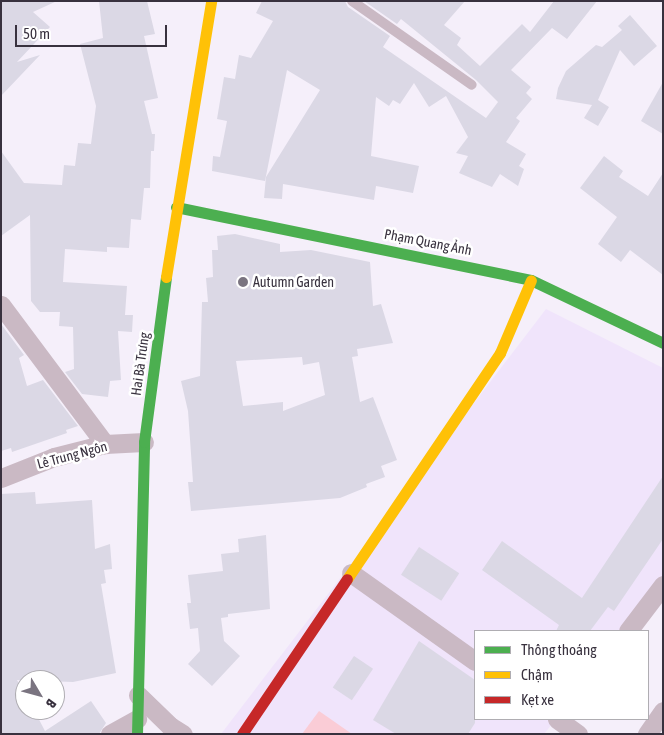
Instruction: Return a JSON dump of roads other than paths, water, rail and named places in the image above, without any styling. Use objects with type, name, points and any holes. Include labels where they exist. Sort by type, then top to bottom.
[{"type":"street","name":"Hai Bà Trưng","points":[[137,726],[144,442],[176,206],[211,1]]},
{"type":"street","name":"Phạm Quang Ảnh","points":[[176,206],[531,280],[663,343]]},
{"type":"street","points":[[228,734],[245,730],[500,353],[531,280]]},
{"type":"street","points":[[1,305],[105,444]]},
{"type":"street","name":"Lê Trung Ngôn","points":[[1,478],[54,457],[105,444],[144,442]]},
{"type":"street","points":[[351,573],[474,660]]},
{"type":"street","points":[[629,630],[663,585]]},
{"type":"street","points":[[138,695],[170,726],[183,734]]},
{"type":"street","points":[[647,734],[663,712]]},
{"type":"street","points":[[558,723],[578,734]]},
{"type":"street","points":[[110,734],[137,726]]},
{"type":"lane","points":[[352,1],[472,85]]},
{"type":"place","name":"Autumn Garden","points":[[243,282]]}]
